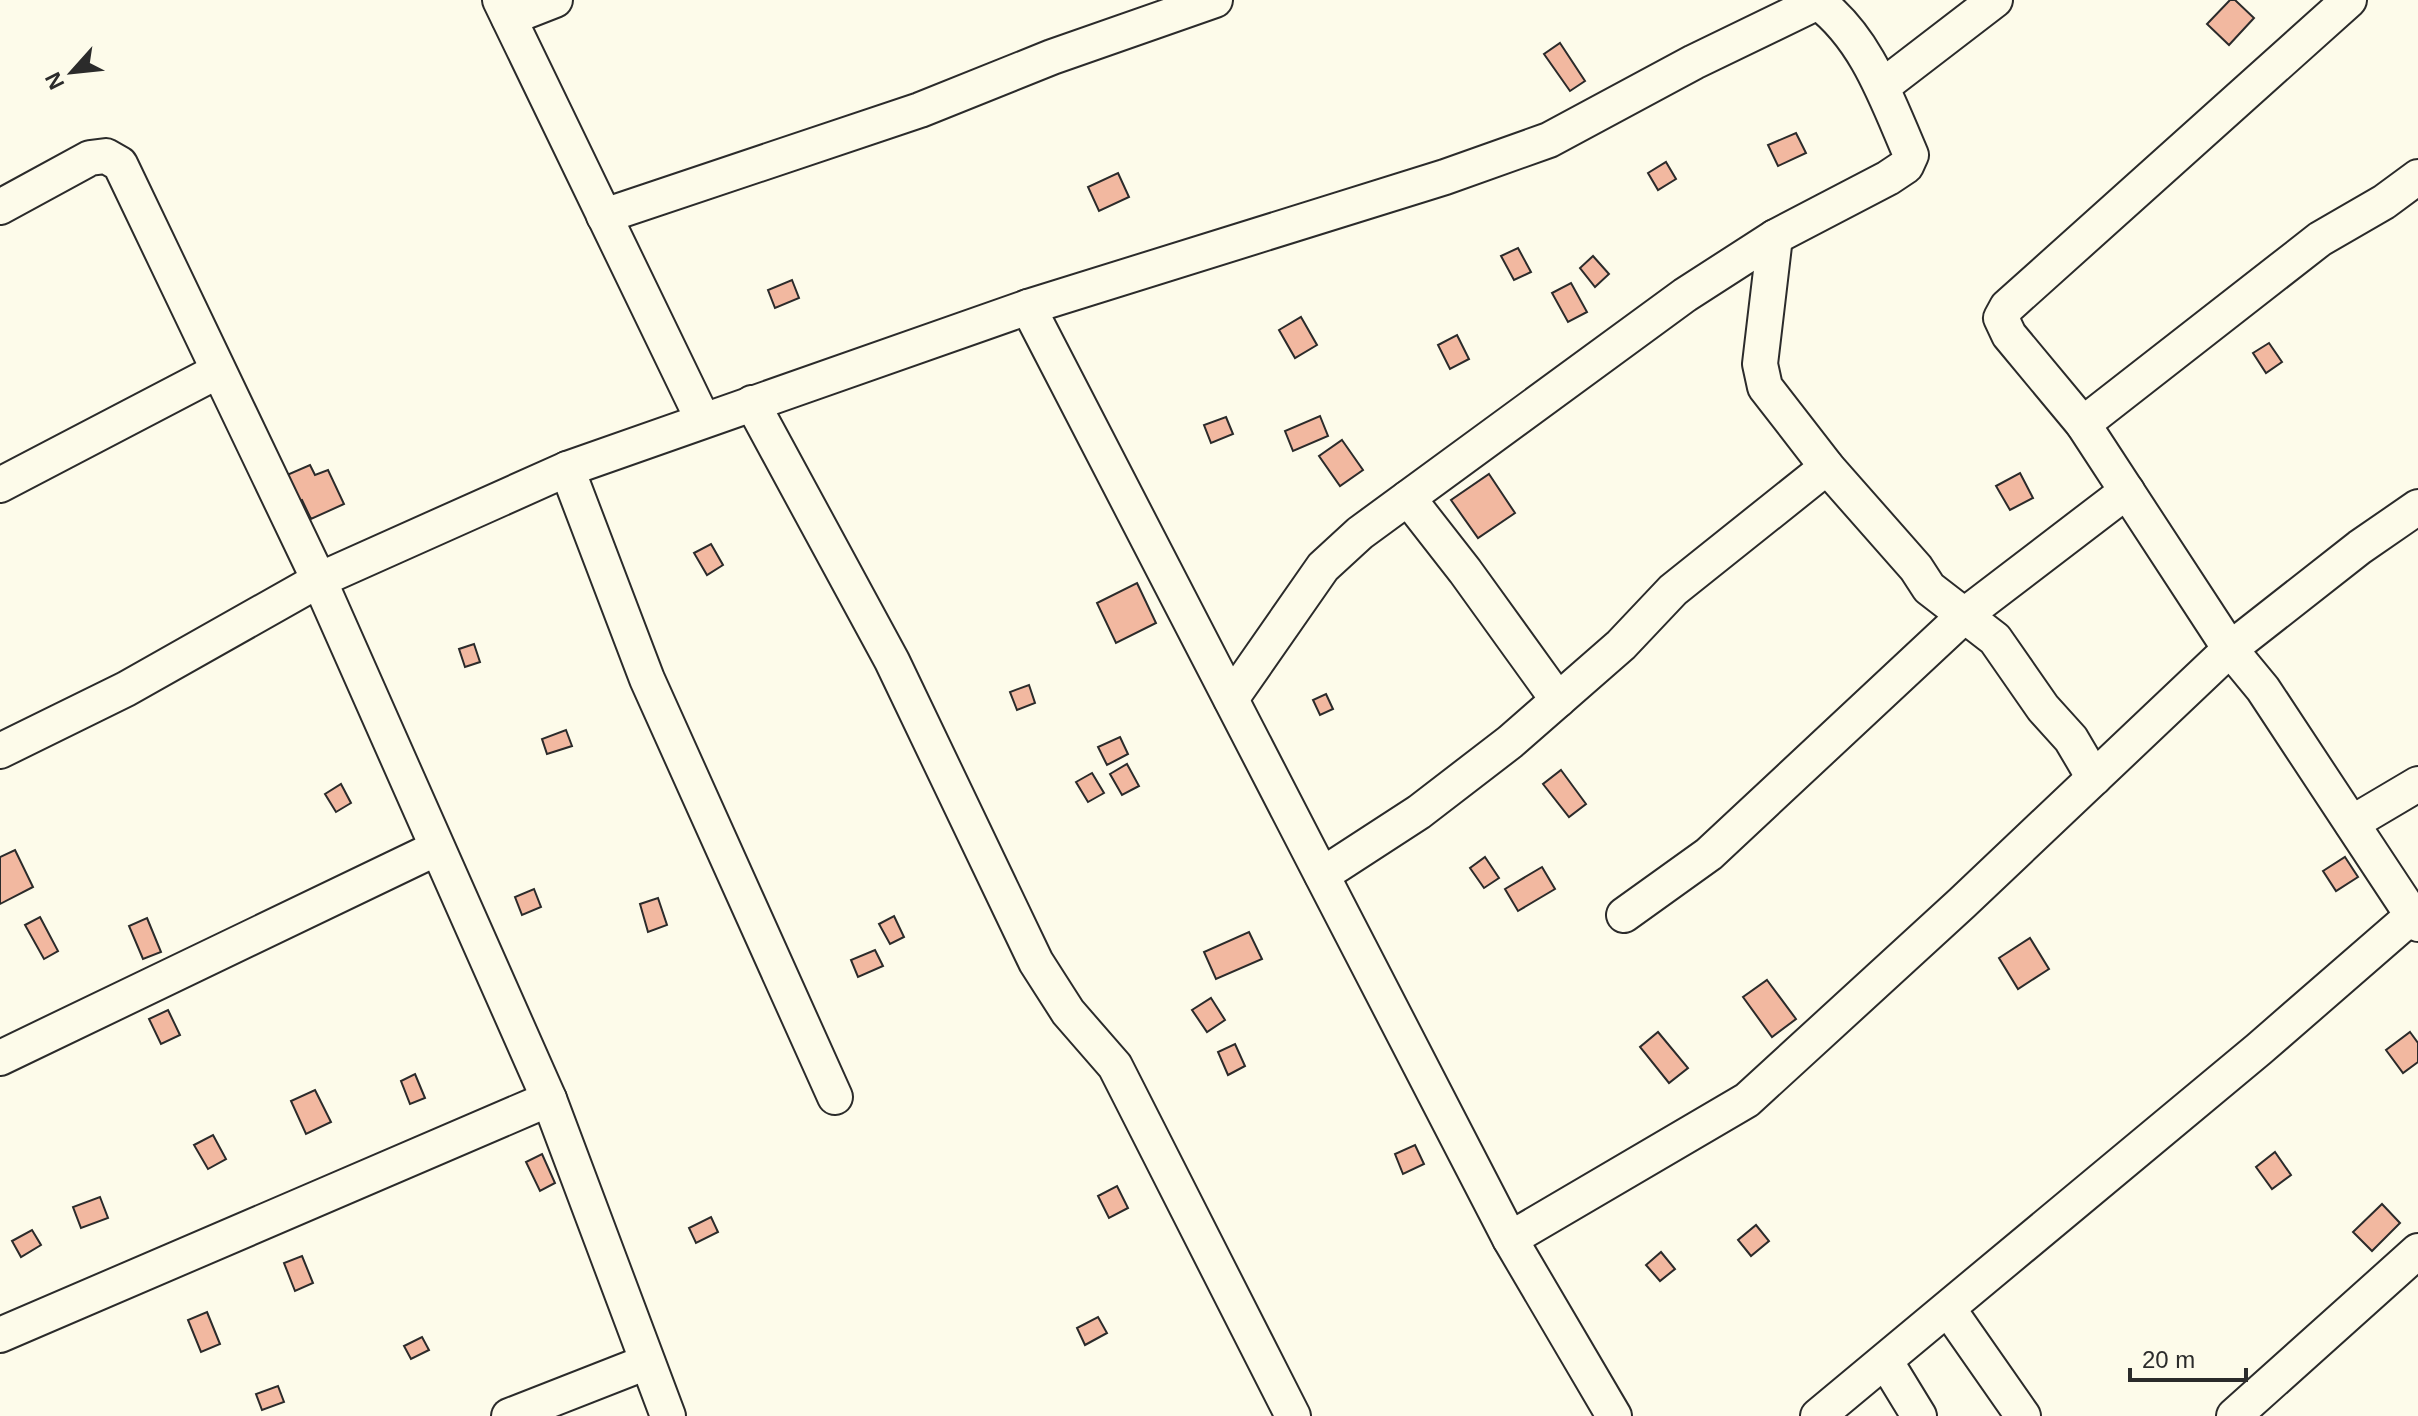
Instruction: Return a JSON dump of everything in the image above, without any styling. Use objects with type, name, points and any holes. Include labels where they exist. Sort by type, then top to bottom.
[{"type":"street","points":[[555,0],[504,9],[703,420]]},
{"type":"street","points":[[604,216],[920,110],[1052,57],[1215,0]]},
{"type":"street","points":[[1883,86],[1995,0]]},
{"type":"street","points":[[1818,1416],[2415,920],[2263,689],[2230,649],[2083,424],[2009,335],[2001,318],[2003,312],[2349,0]]},
{"type":"street","points":[[0,751],[126,689],[319,580],[567,469],[1028,307],[1445,177],[1549,140],[1694,62],[1818,2],[1847,29],[1883,86],[1911,155],[1906,166],[1775,237],[1685,295],[1360,533],[1323,567],[1231,699]]},
{"type":"street","points":[[0,207],[90,158],[106,156],[120,164],[319,580],[549,1099],[668,1416]]},
{"type":"street","points":[[2083,424],[2320,239],[2384,202],[2418,177]]},
{"type":"street","points":[[1775,237],[1762,342],[1761,375],[1765,387],[1827,467],[1916,568],[1929,588],[1995,639],[2043,708],[2071,739],[2094,778]]},
{"type":"street","points":[[1028,307],[1510,1239],[1614,1416]]},
{"type":"street","points":[[0,485],[218,371]]},
{"type":"street","points":[[752,403],[892,661],[1036,962],[1068,1012],[1115,1066],[1293,1416]]},
{"type":"street","points":[[1322,875],[1419,812],[1510,742],[1621,645],[1673,590],[1827,467]]},
{"type":"street","points":[[567,469],[647,679],[835,1097]]},
{"type":"street","points":[[1624,915],[1709,854],[1966,614],[2127,491]]},
{"type":"street","points":[[1408,498],[1558,700]]},
{"type":"street","points":[[1510,1239],[1747,1100],[2230,649],[2360,547],[2418,507]]},
{"type":"street","points":[[2352,823],[2418,784]]},
{"type":"street","points":[[0,1058],[437,848]]},
{"type":"street","points":[[0,1335],[549,1099]]},
{"type":"street","points":[[2234,1416],[2418,1251]]},
{"type":"street","points":[[1949,1310],[2023,1416]]},
{"type":"street","points":[[509,1416],[647,1362]]},
{"type":"street","points":[[1886,1362],[1919,1416]]},
{"type":"building","points":[[2230,0],[2235,0],[2254,18],[2229,45],[2207,24]]},
{"type":"building","points":[[1560,43],[1585,81],[1570,91],[1544,54]]},
{"type":"building","points":[[1796,133],[1806,153],[1778,166],[1768,145]]},
{"type":"building","points":[[1666,162],[1676,179],[1658,190],[1648,173]]},
{"type":"building","points":[[1118,173],[1129,197],[1099,211],[1088,187]]},
{"type":"building","points":[[1518,248],[1531,272],[1514,280],[1501,256]]},
{"type":"building","points":[[1593,256],[1609,274],[1595,287],[1580,268]]},
{"type":"building","points":[[792,280],[799,298],[775,308],[768,290]]},
{"type":"building","points":[[1571,283],[1587,312],[1568,322],[1552,293]]},
{"type":"building","points":[[1301,317],[1317,345],[1295,358],[1279,330]]},
{"type":"building","points":[[1457,335],[1469,359],[1450,369],[1438,345]]},
{"type":"building","points":[[2269,343],[2282,362],[2266,373],[2253,353]]},
{"type":"building","points":[[1320,416],[1328,436],[1293,451],[1285,431]]},
{"type":"building","points":[[1226,417],[1233,434],[1211,443],[1204,425]]},
{"type":"building","points":[[1342,440],[1363,470],[1340,486],[1319,456]]},
{"type":"building","points":[[310,465],[315,475],[328,470],[344,504],[311,519],[302,500],[292,504],[280,478]]},
{"type":"building","points":[[2020,473],[2033,498],[2010,510],[1996,486]]},
{"type":"building","points":[[1489,474],[1515,513],[1478,538],[1451,500]]},
{"type":"building","points":[[711,544],[723,565],[707,575],[694,553]]},
{"type":"building","points":[[1137,583],[1156,623],[1116,643],[1097,603]]},
{"type":"building","points":[[474,644],[480,662],[465,667],[459,649]]},
{"type":"building","points":[[1029,685],[1035,703],[1017,710],[1010,692]]},
{"type":"building","points":[[1326,694],[1333,709],[1320,715],[1313,700]]},
{"type":"building","points":[[566,730],[572,746],[547,754],[542,739]]},
{"type":"building","points":[[1120,737],[1128,754],[1107,765],[1098,747]]},
{"type":"building","points":[[1127,764],[1139,786],[1122,795],[1110,774]]},
{"type":"building","points":[[1561,770],[1586,804],[1569,817],[1543,784]]},
{"type":"building","points":[[1092,773],[1104,793],[1088,802],[1076,782]]},
{"type":"building","points":[[341,784],[351,803],[336,812],[325,794]]},
{"type":"building","points":[[15,850],[33,887],[0,904],[0,857]]},
{"type":"building","points":[[1485,857],[1499,878],[1484,888],[1470,868]]},
{"type":"building","points":[[2345,857],[2358,877],[2336,891],[2323,871]]},
{"type":"building","points":[[1542,867],[1555,889],[1518,911],[1505,889]]},
{"type":"building","points":[[534,889],[541,907],[522,915],[515,897]]},
{"type":"building","points":[[658,898],[667,925],[648,932],[640,904]]},
{"type":"building","points":[[894,916],[904,937],[890,944],[879,924]]},
{"type":"building","points":[[40,917],[58,951],[44,959],[25,925]]},
{"type":"building","points":[[147,918],[161,952],[143,959],[129,926]]},
{"type":"building","points":[[1249,932],[1262,959],[1216,979],[1204,952]]},
{"type":"building","points":[[2030,938],[2049,969],[2018,989],[1999,958]]},
{"type":"building","points":[[875,950],[883,966],[858,977],[851,960]]},
{"type":"building","points":[[1767,980],[1796,1019],[1772,1037],[1743,997]]},
{"type":"building","points":[[1211,998],[1225,1020],[1207,1032],[1192,1010]]},
{"type":"building","points":[[168,1010],[180,1035],[161,1044],[149,1019]]},
{"type":"building","points":[[1658,1032],[1688,1068],[1669,1083],[1640,1047]]},
{"type":"building","points":[[2410,1032],[2418,1043],[2418,1062],[2403,1073],[2386,1050]]},
{"type":"building","points":[[1235,1044],[1245,1066],[1228,1075],[1218,1052]]},
{"type":"building","points":[[415,1074],[425,1098],[410,1104],[401,1081]]},
{"type":"building","points":[[315,1090],[331,1122],[306,1134],[291,1101]]},
{"type":"building","points":[[213,1135],[226,1159],[208,1169],[194,1145]]},
{"type":"building","points":[[1415,1145],[1424,1164],[1403,1174],[1395,1154]]},
{"type":"building","points":[[2275,1152],[2291,1175],[2272,1189],[2256,1167]]},
{"type":"building","points":[[542,1154],[555,1183],[540,1191],[526,1162]]},
{"type":"building","points":[[1117,1186],[1128,1208],[1109,1218],[1098,1196]]},
{"type":"building","points":[[100,1197],[108,1218],[81,1228],[73,1207]]},
{"type":"building","points":[[2382,1204],[2400,1223],[2372,1251],[2353,1232]]},
{"type":"building","points":[[711,1217],[718,1232],[696,1243],[689,1228]]},
{"type":"building","points":[[1756,1225],[1769,1241],[1751,1256],[1738,1240]]},
{"type":"building","points":[[32,1230],[41,1245],[21,1257],[12,1241]]},
{"type":"building","points":[[1661,1252],[1675,1269],[1660,1281],[1646,1265]]},
{"type":"building","points":[[302,1256],[313,1283],[295,1291],[284,1263]]},
{"type":"building","points":[[207,1312],[220,1344],[201,1352],[188,1320]]},
{"type":"building","points":[[1098,1317],[1107,1333],[1085,1345],[1077,1328]]},
{"type":"building","points":[[422,1337],[429,1350],[411,1359],[404,1346]]},
{"type":"building","points":[[278,1386],[284,1402],[262,1410],[256,1394]]}]
